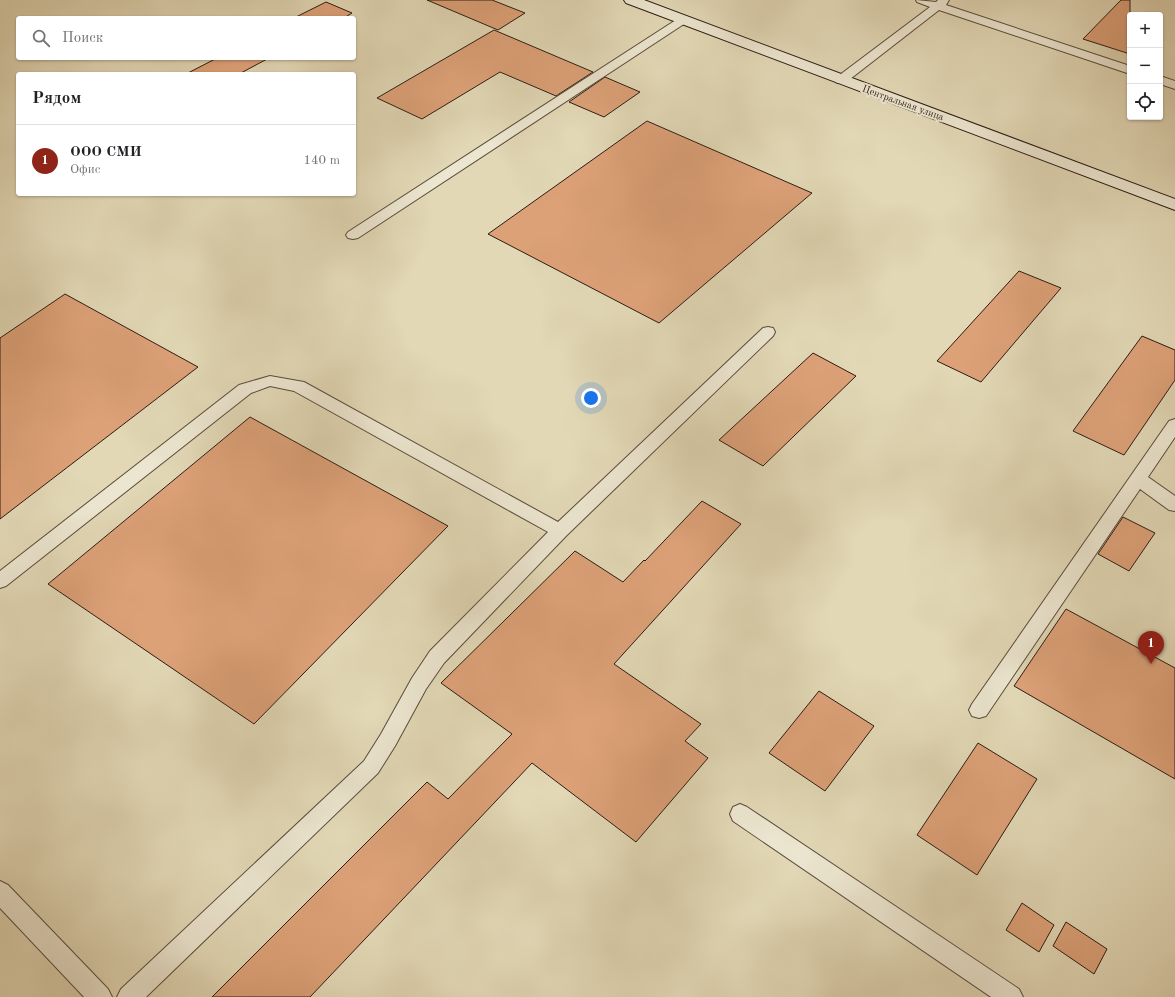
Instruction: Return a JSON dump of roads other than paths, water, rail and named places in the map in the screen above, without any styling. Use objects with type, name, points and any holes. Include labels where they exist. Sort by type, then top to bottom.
[{"type":"street","name":"Центральная улица","points":[[631,0],[1175,205]]},
{"type":"lane","points":[[921,0],[942,3],[1127,69]]},
{"type":"lane","points":[[841,80],[942,3]]},
{"type":"lane","points":[[353,235],[683,20]]},
{"type":"lane","points":[[1163,81],[1175,85]]},
{"type":"lane","points":[[129,997],[371,767],[385,747],[428,667],[560,531],[768,332]]},
{"type":"lane","points":[[0,581],[245,389],[270,381],[298,386],[560,531]]},
{"type":"lane","points":[[979,710],[1175,425]]},
{"type":"lane","points":[[1139,479],[1175,505]]},
{"type":"lane","points":[[740,814],[1011,997]]},
{"type":"lane","points":[[0,892],[100,997]]},
{"type":"place","name":"ООО СМИ","points":[[1151,664]]}]
